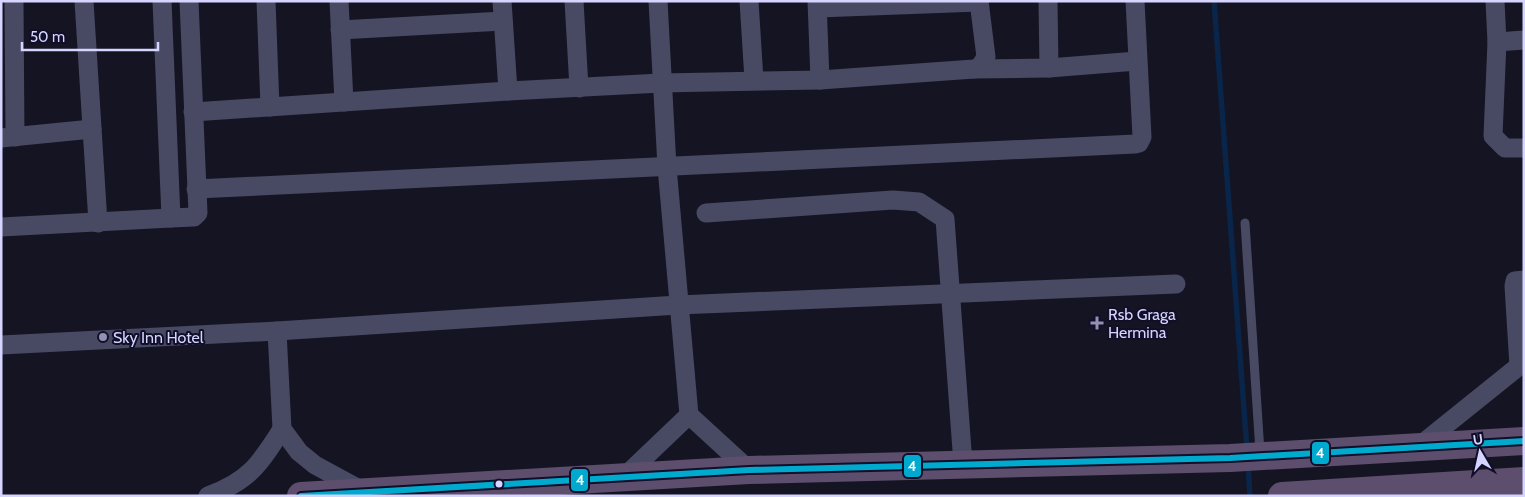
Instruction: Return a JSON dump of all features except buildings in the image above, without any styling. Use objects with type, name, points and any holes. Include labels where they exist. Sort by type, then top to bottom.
[{"type":"highway","points":[[301,496],[749,470],[1249,456],[1416,449],[1524,441]]},
{"type":"highway","points":[[1295,495],[1524,482]]},
{"type":"street","points":[[84,1],[98,223]]},
{"type":"street","points":[[162,1],[171,218]]},
{"type":"street","points":[[1,227],[196,216],[194,112],[188,1]]},
{"type":"street","points":[[266,1],[270,107]]},
{"type":"street","points":[[339,1],[344,102]]},
{"type":"street","points":[[502,1],[508,91]]},
{"type":"street","points":[[574,1],[579,88]]},
{"type":"street","points":[[658,1],[667,167],[689,415],[749,470]]},
{"type":"street","points":[[749,1],[754,80]]},
{"type":"street","points":[[1048,1],[1050,68]]},
{"type":"street","points":[[196,189],[1135,144],[1139,143],[1142,137],[1135,1]]},
{"type":"street","points":[[1495,1],[1496,42],[1493,136],[1505,148],[1524,148]]},
{"type":"street","points":[[14,2],[8,137],[92,129]]},
{"type":"street","points":[[820,80],[817,5],[979,2],[986,57],[980,67],[974,70]]},
{"type":"street","points":[[340,30],[504,21]]},
{"type":"street","points":[[1496,42],[1524,40]]},
{"type":"street","points":[[194,112],[508,91],[661,83],[820,80],[974,70],[1050,68],[1137,61]]},
{"type":"street","points":[[706,213],[894,200],[919,202],[945,219],[964,464]]},
{"type":"street","points":[[1416,449],[1521,367],[1514,286],[1515,282],[1524,280]]},
{"type":"street","points":[[1,345],[276,331],[678,305],[1176,284]]},
{"type":"street","points":[[276,331],[282,428],[299,452],[315,465],[363,491]]},
{"type":"street","points":[[623,478],[689,415]]},
{"type":"street","points":[[208,496],[241,481],[267,452],[282,428]]},
{"type":"street","points":[[1516,496],[1524,491]]},
{"type":"lane","points":[[1245,223],[1249,456]]},
{"type":"waterway","points":[[1214,1],[1247,450]]},
{"type":"waterway","points":[[1248,465],[1250,496]]},
{"type":"transit line","name":"4","points":[[301,496],[749,470],[1230,458],[1524,441]]},
{"type":"place","name":"Rsb Graga Hermina","points":[[1097,323]]},
{"type":"place","name":"Sky Inn Hotel","points":[[103,337]]}]
